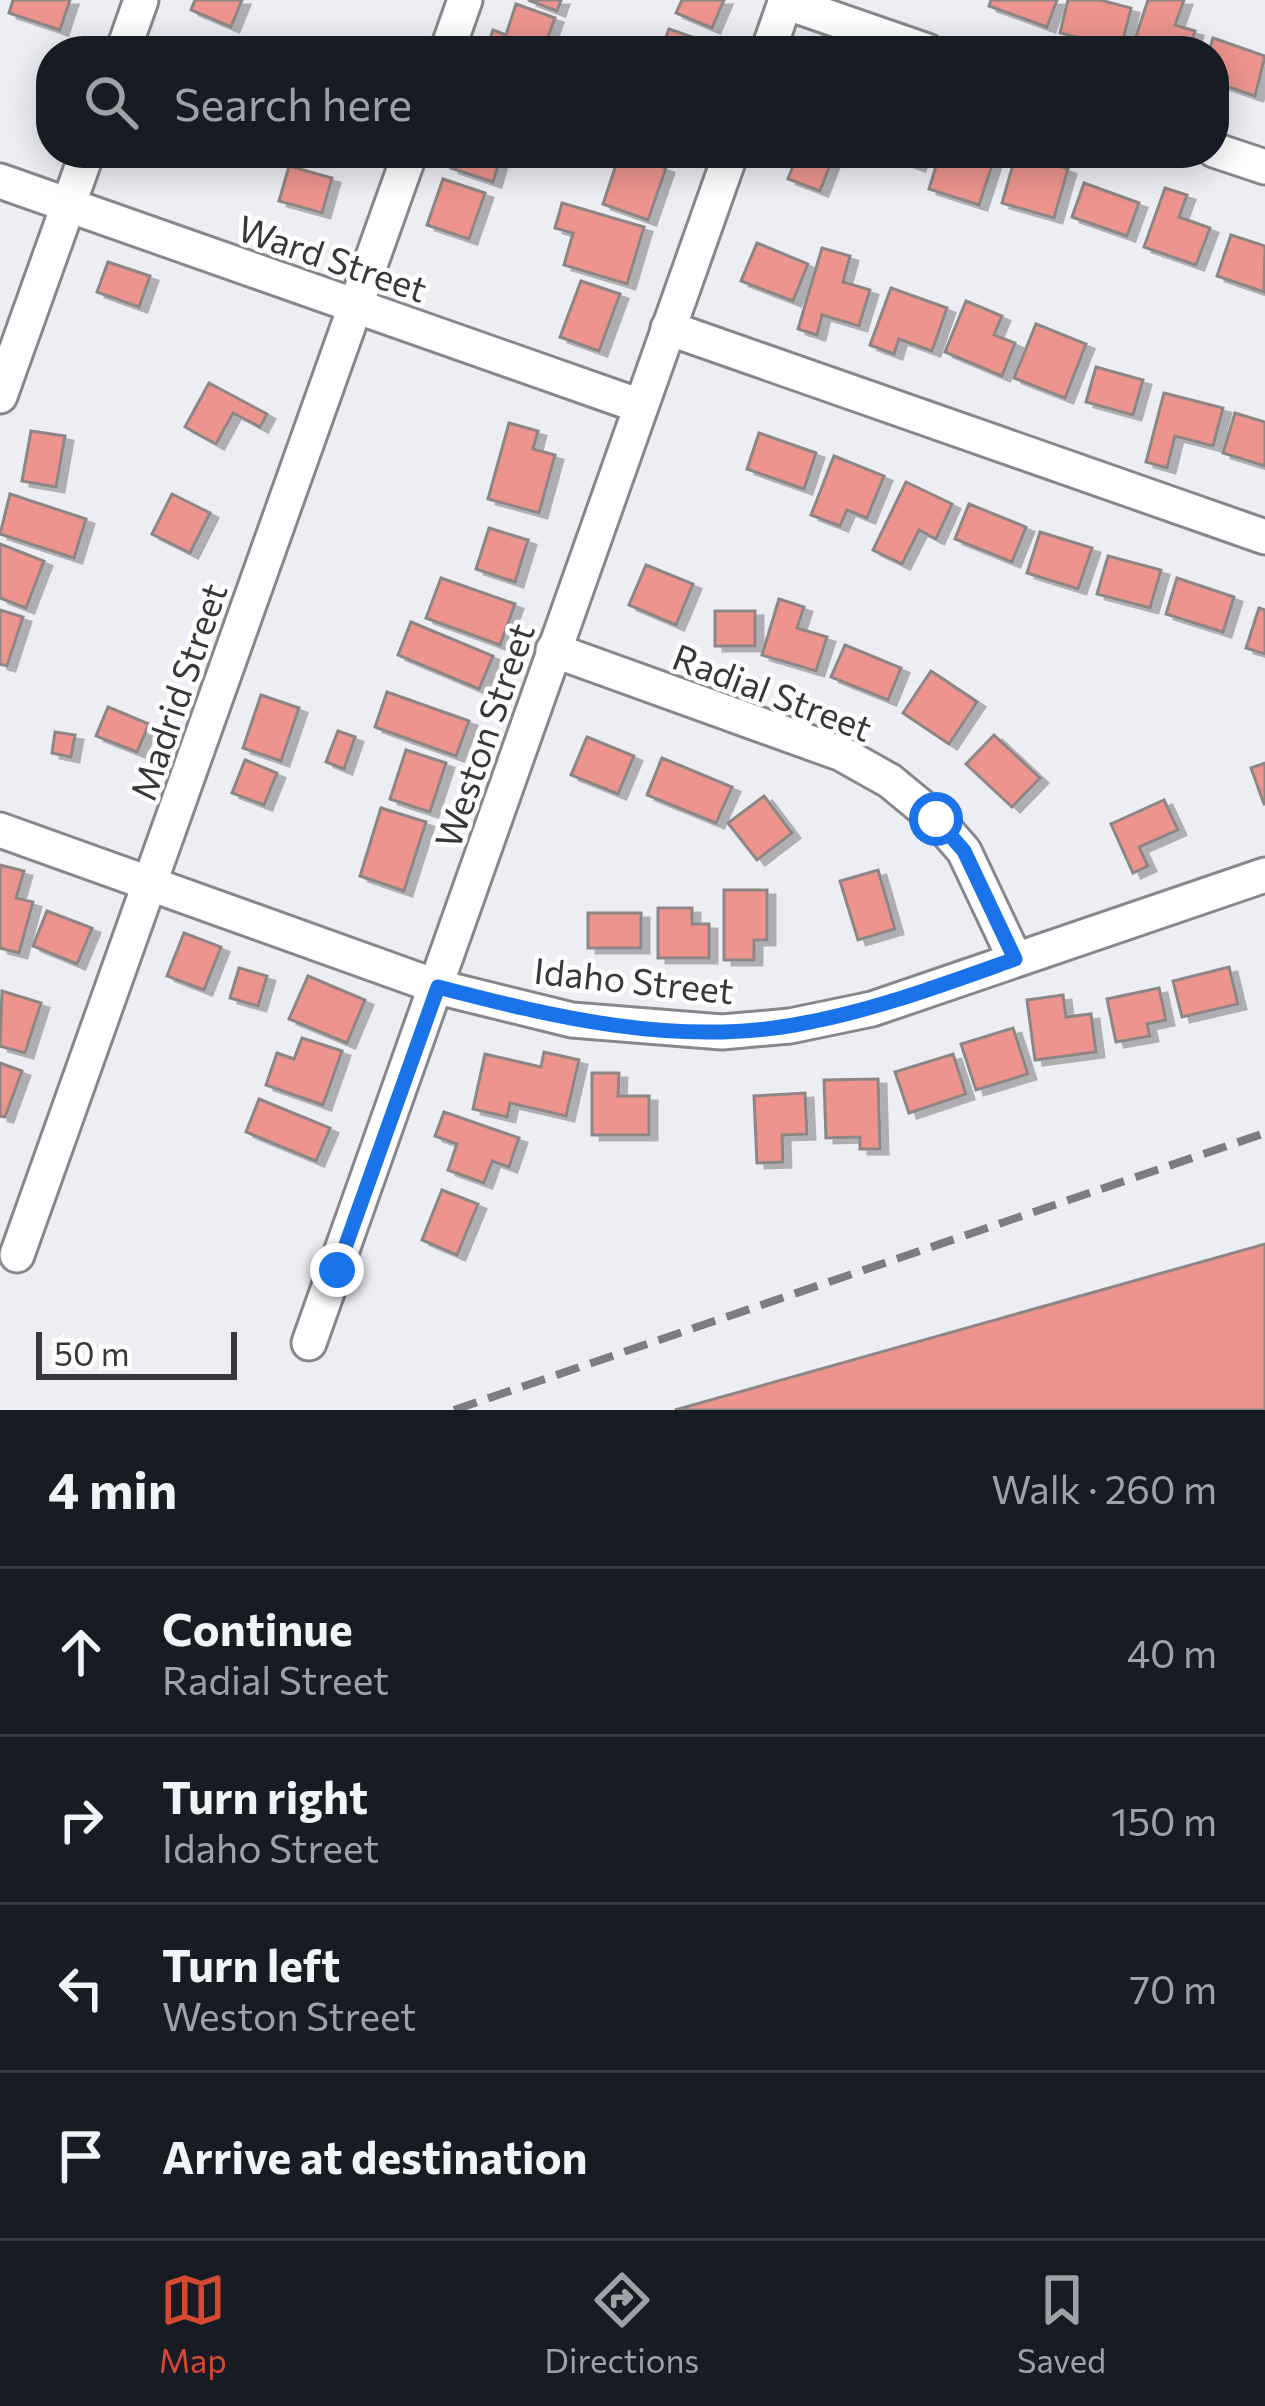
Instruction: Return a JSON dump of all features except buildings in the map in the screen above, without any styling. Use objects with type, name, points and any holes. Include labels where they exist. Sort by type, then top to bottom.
[{"type":"street","points":[[127,36],[140,0]]},
{"type":"street","points":[[452,36],[465,0]]},
{"type":"street","points":[[772,36],[785,1],[884,36]]},
{"type":"street","points":[[1229,155],[1265,167]]},
{"type":"street","points":[[0,396],[82,168]]},
{"type":"street","name":"Madrid Street","points":[[17,1255],[404,168]]},
{"type":"street","name":"Weston Street","points":[[309,1342],[726,168]]},
{"type":"street","name":"Ward Street","points":[[0,181],[640,406]]},
{"type":"street","points":[[668,328],[1265,538]]},
{"type":"street","name":"Radial Street","points":[[554,650],[842,754],[890,781],[936,819],[964,851],[1015,959]]},
{"type":"street","name":"Idaho Street","points":[[0,830],[438,987],[572,1020],[722,1032],[790,1026],[872,1009],[1265,875]]},
{"type":"railway","points":[[454,1410],[1265,1133]]},
{"type":"route","points":[[337,1270],[438,987],[572,1020],[722,1032],[790,1026],[872,1009],[1015,959],[964,851],[936,819]]}]
